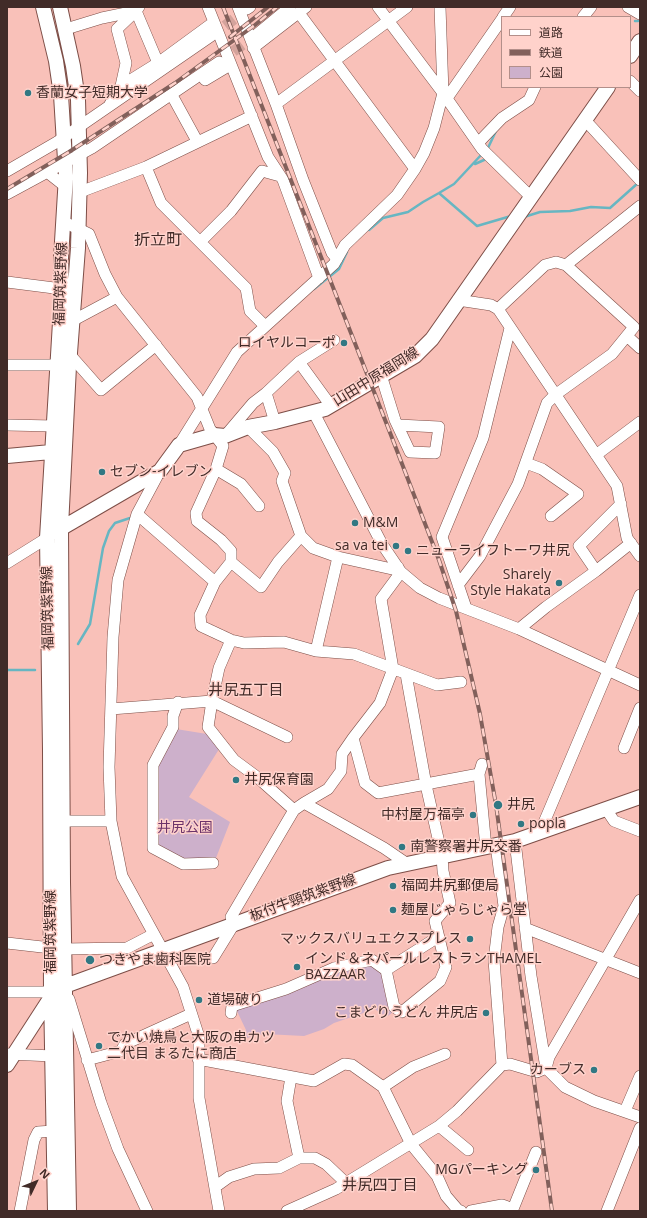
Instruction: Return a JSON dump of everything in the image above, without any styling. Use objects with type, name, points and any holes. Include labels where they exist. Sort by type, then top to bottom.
[{"type":"main road","name":"福岡筑紫野線","points":[[43,7],[56,61],[62,95],[66,187],[54,426],[60,451],[63,821],[58,948],[51,994],[56,1211]]},
{"type":"main road","name":"福岡筑紫野線","points":[[60,7],[66,29],[74,73],[80,126],[79,229],[74,320],[60,451],[47,538],[58,948],[65,986],[69,1211]]},
{"type":"main road","points":[[631,54],[640,41]]},
{"type":"main road","name":"山田中原福岡線","points":[[183,444],[216,433],[314,413],[331,406],[415,356],[432,338],[607,88]]},
{"type":"main road","points":[[47,538],[61,527],[160,471],[183,444]]},
{"type":"main road","points":[[7,456],[60,451]]},
{"type":"main road","name":"板付牛頸筑紫野線","points":[[9,1058],[51,994],[65,986],[367,875],[406,863],[514,841],[640,798]]},
{"type":"street","points":[[208,7],[214,22],[224,63],[252,116],[268,157],[283,180],[319,278]]},
{"type":"street","points":[[378,7],[483,149],[531,197]]},
{"type":"street","points":[[276,104],[407,7]]},
{"type":"street","points":[[440,7],[445,96]]},
{"type":"street","points":[[504,16],[510,7]]},
{"type":"street","points":[[584,16],[591,7]]},
{"type":"street","points":[[628,7],[640,14]]},
{"type":"street","points":[[245,8],[253,48],[276,104],[303,180],[332,252],[337,259]]},
{"type":"street","points":[[66,29],[138,9]]},
{"type":"street","points":[[138,9],[158,63]]},
{"type":"street","points":[[108,108],[121,86],[126,63],[117,29],[138,9]]},
{"type":"street","points":[[298,9],[415,169]]},
{"type":"street","points":[[253,48],[298,9]]},
{"type":"street","points":[[256,34],[298,9]]},
{"type":"street","points":[[183,444],[236,352],[334,264],[345,245],[397,195],[424,153],[445,96],[501,21]]},
{"type":"street","points":[[121,86],[158,63],[214,22]]},
{"type":"street","points":[[7,171],[108,108],[211,36]]},
{"type":"street","points":[[124,127],[140,122],[224,63]]},
{"type":"street","points":[[7,194],[80,154],[224,63]]},
{"type":"street","points":[[631,81],[640,92]]},
{"type":"street","points":[[483,149],[502,118],[529,100],[535,88]]},
{"type":"street","points":[[174,99],[197,141]]},
{"type":"street","points":[[80,192],[146,167],[197,141],[252,116]]},
{"type":"street","points":[[585,120],[638,178]]},
{"type":"street","points":[[146,167],[161,203],[246,288],[250,311],[265,326]]},
{"type":"street","points":[[200,242],[231,211],[262,171],[280,176]]},
{"type":"street","points":[[47,172],[66,187]]},
{"type":"street","points":[[566,265],[640,206]]},
{"type":"street","points":[[64,222],[90,234],[105,274],[117,296],[197,398],[223,446],[216,469],[196,513],[197,521],[221,540],[230,551],[231,562],[215,582],[200,615],[200,626],[231,640],[244,643],[284,642],[316,651],[354,654],[437,685],[461,682]]},
{"type":"street","points":[[458,585],[480,556],[518,484],[547,402],[555,394],[612,354],[637,323],[566,265],[556,262],[545,265],[498,310]]},
{"type":"street","points":[[7,282],[62,289]]},
{"type":"street","points":[[74,320],[117,296]]},
{"type":"street","points":[[458,300],[491,305],[498,310],[617,486],[627,538],[640,556]]},
{"type":"street","points":[[466,608],[442,537],[483,438],[510,328]]},
{"type":"street","points":[[627,336],[640,348]]},
{"type":"street","points":[[216,433],[266,393],[299,362],[334,340]]},
{"type":"street","points":[[71,356],[101,390],[156,345]]},
{"type":"street","points":[[299,362],[331,406]]},
{"type":"street","points":[[7,365],[57,365]]},
{"type":"street","points":[[381,375],[398,425]]},
{"type":"street","points":[[266,393],[275,422]]},
{"type":"street","points":[[314,413],[382,544],[400,570],[420,588],[439,598],[519,629],[640,685]]},
{"type":"street","points":[[596,454],[640,422]]},
{"type":"street","points":[[7,425],[54,426]]},
{"type":"street","points":[[248,427],[273,452],[285,473],[282,481],[301,536],[313,548],[338,557],[400,570]]},
{"type":"street","points":[[526,463],[542,469],[578,494],[551,516]]},
{"type":"street","points":[[216,469],[240,484],[259,506]]},
{"type":"street","points":[[160,471],[138,512],[118,580],[113,637],[109,767],[111,821],[122,876],[182,987],[199,1037],[198,1059],[200,1098],[219,1211]]},
{"type":"street","points":[[596,571],[580,546],[621,504]]},
{"type":"street","points":[[138,512],[215,582]]},
{"type":"street","points":[[231,562],[261,587],[278,562],[301,536]]},
{"type":"street","points":[[7,563],[47,538]]},
{"type":"street","points":[[519,629],[546,606],[596,571],[631,543]]},
{"type":"street","points":[[316,651],[338,557]]},
{"type":"street","points":[[213,958],[234,924],[231,917],[294,810],[328,789],[341,771],[342,754],[380,703],[393,669],[381,599],[400,570]]},
{"type":"street","points":[[540,832],[640,595]]},
{"type":"street","points":[[231,640],[220,668],[212,701],[208,727],[234,760],[264,782],[294,810]]},
{"type":"street","points":[[231,1013],[232,1006],[286,989],[334,968],[372,960],[386,970],[394,1008],[402,1012],[440,981],[446,967],[435,921],[450,903],[406,674]]},
{"type":"street","points":[[111,709],[178,702],[212,701],[287,737]]},
{"type":"street","points":[[178,702],[173,716],[173,727],[153,765],[154,848],[183,864],[213,863]]},
{"type":"street","points":[[624,748],[640,708]]},
{"type":"street","points":[[353,738],[365,783],[378,793],[426,784],[480,769],[491,846],[504,906],[498,927],[494,960],[502,1065]]},
{"type":"street","points":[[304,803],[384,848],[406,863]]},
{"type":"street","points":[[606,809],[614,821],[640,831]]},
{"type":"street","points":[[63,821],[111,821]]},
{"type":"street","points":[[514,841],[531,976],[546,1068],[565,1087],[594,1101],[640,1117]]},
{"type":"street","points":[[546,1068],[549,1057],[640,900]]},
{"type":"street","points":[[525,928],[640,973]]},
{"type":"street","points":[[7,943],[58,948],[127,948],[154,934]]},
{"type":"street","points":[[386,970],[438,937]]},
{"type":"street","points":[[65,986],[87,1060],[118,1149],[147,1211]]},
{"type":"street","points":[[7,992],[51,994]]},
{"type":"street","points":[[87,1060],[121,1051],[125,1044],[190,1014]]},
{"type":"street","points":[[383,1088],[413,1067],[445,1054]]},
{"type":"street","points":[[9,1058],[53,1056]]},
{"type":"street","points":[[198,1059],[314,1081],[344,1064],[352,1064],[383,1088],[411,1144],[438,1176],[446,1196],[459,1211]]},
{"type":"street","points":[[287,1211],[304,1207],[346,1184],[438,1126],[457,1111],[502,1065],[510,1064],[537,1072],[546,1068]]},
{"type":"street","points":[[291,1076],[287,1101],[299,1158]]},
{"type":"street","points":[[625,1111],[640,1076]]},
{"type":"street","points":[[438,1126],[468,1150]]},
{"type":"street","points":[[607,1211],[640,1128]]},
{"type":"street","points":[[20,1211],[34,1140],[38,1132],[54,1131]]},
{"type":"street","points":[[472,1211],[502,1205],[515,1210],[536,1152]]},
{"type":"street","points":[[215,1187],[229,1177],[254,1168],[279,1168],[299,1158],[315,1158],[326,1164],[346,1184]]},
{"type":"green space","name":"井尻公園","points":[[176,729],[213,735],[221,746],[189,797],[230,822],[216,858],[186,859],[156,846],[156,763]]},
{"type":"green space","points":[[371,965],[382,971],[393,1012],[388,1016],[381,1014],[375,1009],[334,1023],[324,1029],[304,1036],[265,1034],[244,1039],[243,1035],[246,1030],[236,1009],[326,973]]},
{"type":"waterway","points":[[487,150],[496,131]]},
{"type":"waterway","points":[[369,230],[383,218],[408,212],[454,184],[482,154]]},
{"type":"waterway","points":[[475,164],[484,160]]},
{"type":"waterway","points":[[524,217],[540,212],[570,211],[591,207],[610,208],[638,183]]},
{"type":"waterway","points":[[439,193],[477,226],[511,216]]},
{"type":"waterway","points":[[314,289],[339,269],[347,252]]},
{"type":"waterway","points":[[78,644],[90,624],[103,548],[109,531],[115,523],[133,517]]},
{"type":"waterway","points":[[7,670],[35,670]]},
{"type":"tunnel","points":[[212,36],[247,9]]},
{"type":"tunnel","points":[[220,61],[256,35]]},
{"type":"railway","points":[[223,7],[389,430],[439,560],[456,611],[480,714],[496,805],[552,1211]]},
{"type":"railway","points":[[230,37],[268,7]]},
{"type":"railway","points":[[7,189],[69,152],[175,83],[255,25],[277,7]]},
{"type":"place","name":"香蘭女子短期大学","points":[[28,93]]},
{"type":"place","name":"ロイヤルコーポ","points":[[344,343]]},
{"type":"place","name":"セブン-イレブン","points":[[102,472]]},
{"type":"place","name":"M&M","points":[[355,523]]},
{"type":"place","name":"sa va tei","points":[[396,546]]},
{"type":"place","name":"ニューライフトーワ井尻","points":[[408,551]]},
{"type":"place","name":"Sharely Style Hakata","points":[[559,583]]},
{"type":"place","name":"井尻保育園","points":[[236,780]]},
{"type":"place","name":"井尻","points":[[498,805]]},
{"type":"place","name":"中村屋万福亭","points":[[473,815]]},
{"type":"place","name":"popla","points":[[521,824]]},
{"type":"place","name":"南警察署井尻交番","points":[[402,847]]},
{"type":"place","name":"福岡井尻郵便局","points":[[393,886]]},
{"type":"place","name":"麺屋じゃらじゃら堂","points":[[393,910]]},
{"type":"place","name":"マックスバリュエクスプレス","points":[[470,939]]},
{"type":"place","name":"つきやま歯科医院","points":[[90,960]]},
{"type":"place","name":"インド＆ネパールレストランTHAMEL BAZZAAR","points":[[297,967]]},
{"type":"place","name":"道場破り","points":[[199,1000]]},
{"type":"place","name":"こまどりうどん 井尻店","points":[[486,1013]]},
{"type":"place","name":"でかい焼鳥と大阪の串カツ 二代目 まるたに商店","points":[[99,1046]]},
{"type":"place","name":"カーブス","points":[[594,1070]]},
{"type":"place","name":"MGパーキング","points":[[536,1170]]},
{"type":"district","name":"折立町","points":[[158,240]]},
{"type":"district","name":"井尻五丁目","points":[[246,691]]},
{"type":"district","name":"井尻四丁目","points":[[380,1186]]}]
